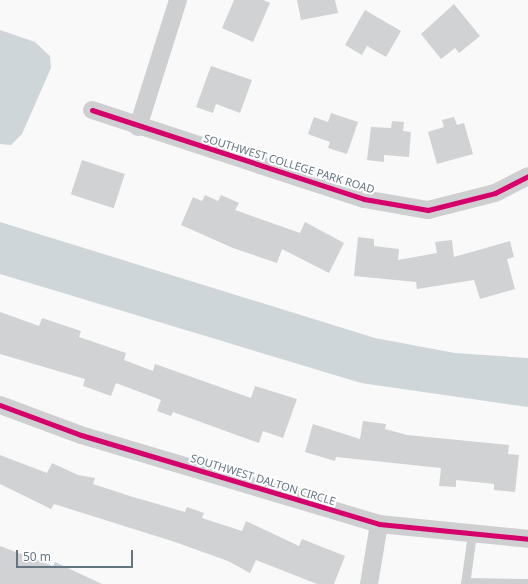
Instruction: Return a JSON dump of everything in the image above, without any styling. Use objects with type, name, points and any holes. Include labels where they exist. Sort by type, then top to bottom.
[{"type":"street","points":[[138,127],[178,0]]},
{"type":"street","name":"SOUTHWEST COLLEGE PARK ROAD","points":[[92,110],[138,127],[364,199],[428,210],[495,193],[528,176]]},
{"type":"street","name":"SOUTHWEST DALTON CIRCLE","points":[[0,405],[81,435],[379,524],[528,539]]},
{"type":"street","points":[[369,584],[379,524]]},
{"type":"lane","points":[[472,534],[465,583],[528,583]]},
{"type":"shaded area","points":[[0,30],[35,42],[50,56],[51,68],[22,134],[11,145],[0,144]]},
{"type":"shaded area","points":[[0,222],[375,338],[455,353],[528,358],[528,407],[361,383],[0,274]]},
{"type":"building","points":[[234,0],[263,0],[270,3],[253,42],[222,28]]},
{"type":"building","points":[[297,0],[335,0],[338,13],[301,20]]},
{"type":"building","points":[[454,4],[480,36],[459,53],[455,48],[441,59],[421,34]]},
{"type":"building","points":[[365,10],[401,31],[386,57],[367,46],[362,55],[345,45]]},
{"type":"building","points":[[211,66],[252,80],[240,113],[216,104],[213,113],[196,107]]},
{"type":"building","points":[[331,113],[358,122],[347,154],[328,148],[330,142],[308,134],[314,117],[328,122]]},
{"type":"building","points":[[454,117],[457,125],[464,123],[473,154],[437,164],[428,132],[444,127],[442,120]]},
{"type":"building","points":[[392,121],[404,122],[403,131],[411,132],[409,157],[384,155],[384,162],[367,160],[371,127],[391,128]]},
{"type":"building","points":[[82,160],[125,174],[114,208],[71,194]]},
{"type":"building","points":[[205,195],[218,201],[221,195],[239,203],[235,210],[300,233],[305,222],[344,243],[329,273],[282,249],[277,263],[233,248],[181,225],[193,197],[202,201]]},
{"type":"building","points":[[358,237],[374,239],[374,246],[399,249],[398,260],[437,253],[435,242],[452,240],[454,257],[510,241],[514,257],[507,259],[515,289],[480,299],[474,280],[417,289],[416,282],[354,276]]},
{"type":"building","points":[[0,312],[39,326],[42,318],[81,331],[79,337],[126,353],[124,360],[153,371],[155,364],[251,398],[255,386],[297,399],[283,438],[263,431],[259,443],[173,412],[171,416],[157,411],[161,400],[116,383],[111,396],[83,386],[85,379],[0,354]]},
{"type":"building","points":[[363,421],[386,424],[385,429],[407,435],[509,445],[508,454],[519,455],[515,492],[494,490],[494,484],[456,480],[456,487],[439,486],[441,468],[336,457],[335,461],[305,452],[313,424],[360,439]]},
{"type":"building","points":[[0,455],[47,473],[52,463],[78,475],[95,478],[93,484],[133,497],[185,512],[187,507],[204,513],[202,518],[242,531],[246,521],[299,546],[302,539],[345,556],[334,584],[317,584],[256,560],[250,573],[228,561],[175,542],[54,504],[51,509],[0,484]]},
{"type":"building","points":[[0,546],[53,566],[55,562],[102,584],[0,584]]},
{"type":"cycle path","points":[[92,110],[364,199],[428,210],[495,193],[528,176]]},
{"type":"cycle path","points":[[0,405],[81,435],[379,524],[528,539]]}]
